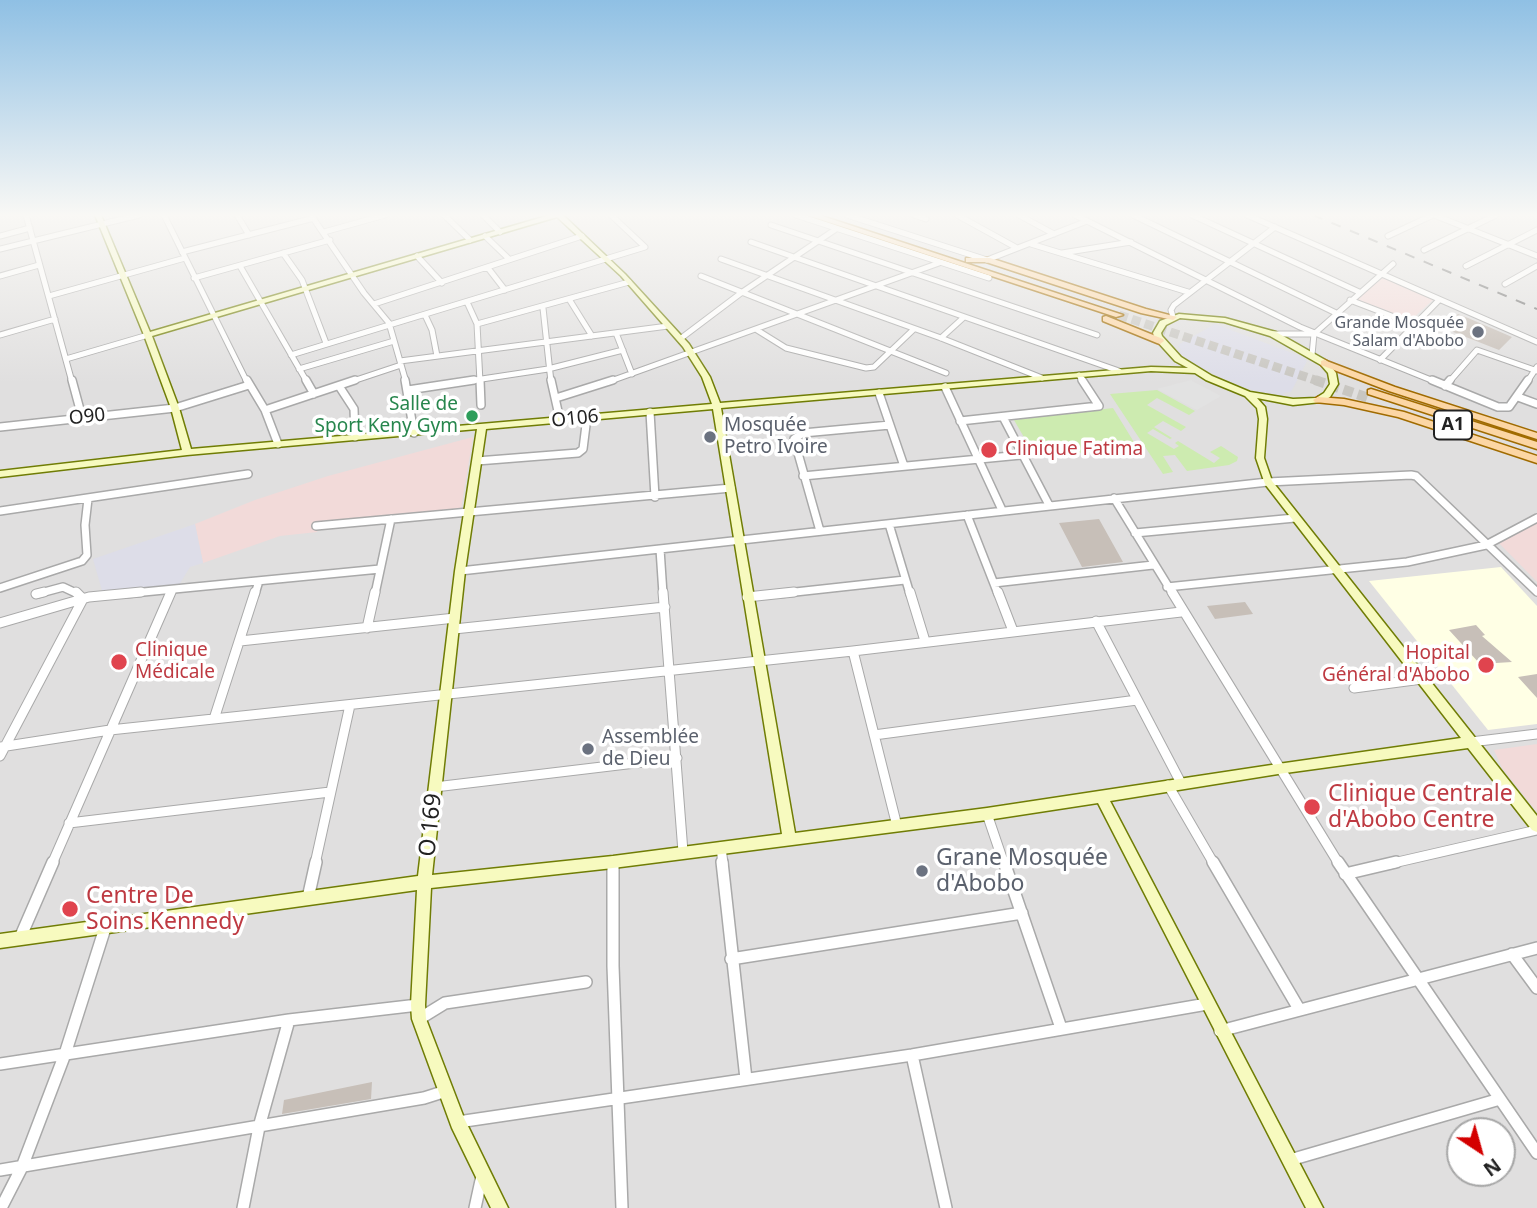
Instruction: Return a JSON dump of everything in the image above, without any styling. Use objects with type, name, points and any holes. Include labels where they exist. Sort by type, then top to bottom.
[{"type":"main road","points":[[980,271],[989,278],[1070,305],[1160,341]]},
{"type":"main road","points":[[993,271],[1121,313]]},
{"type":"main road","points":[[1022,271],[1144,311],[1173,317]]},
{"type":"main road","points":[[1324,363],[1392,390],[1537,436]]},
{"type":"main road","name":"A1","points":[[1537,446],[1370,395],[1537,452]]},
{"type":"main road","points":[[1318,400],[1344,402],[1400,414],[1537,460]]},
{"type":"street","points":[[41,271],[82,417]]},
{"type":"street","points":[[122,271],[148,335],[187,452]]},
{"type":"street","points":[[49,296],[134,271]]},
{"type":"street","points":[[191,271],[248,385],[265,410],[278,444]]},
{"type":"street","points":[[194,278],[219,271]]},
{"type":"street","points":[[243,271],[314,394]]},
{"type":"street","points":[[294,271],[305,289],[326,343]]},
{"type":"street","points":[[352,271],[364,293],[389,323],[408,390],[414,433]]},
{"type":"street","points":[[66,359],[363,271]]},
{"type":"street","points":[[431,271],[442,283]]},
{"type":"street","points":[[374,304],[478,271]]},
{"type":"street","points":[[491,271],[505,290]]},
{"type":"street","points":[[291,355],[389,323],[425,315],[568,271]]},
{"type":"street","points":[[618,271],[691,352],[704,371],[717,407],[789,838]]},
{"type":"street","points":[[756,271],[941,338],[1042,378]]},
{"type":"street","points":[[680,340],[741,293],[775,271]]},
{"type":"street","points":[[832,271],[1119,371]]},
{"type":"street","points":[[908,271],[1097,335]]},
{"type":"street","points":[[556,398],[798,316],[917,271]]},
{"type":"street","points":[[967,271],[989,278]]},
{"type":"street","points":[[1121,271],[1188,292]]},
{"type":"street","points":[[1190,271],[1314,334],[1497,407],[1509,407],[1536,369],[1477,350],[1445,386]]},
{"type":"street","points":[[1173,317],[1172,307],[1217,271]]},
{"type":"street","points":[[1250,271],[1336,313]]},
{"type":"street","points":[[1314,271],[1359,292]]},
{"type":"street","points":[[1374,271],[1537,342]]},
{"type":"street","points":[[1312,355],[1314,334],[1386,271]]},
{"type":"street","points":[[1505,284],[1526,271]]},
{"type":"street","points":[[1528,271],[1537,276]]},
{"type":"street","points":[[701,276],[946,373]]},
{"type":"street","points":[[477,324],[629,282]]},
{"type":"street","points":[[569,299],[592,337]]},
{"type":"street","points":[[1350,300],[1415,325]]},
{"type":"street","points":[[1380,360],[1439,300]]},
{"type":"street","points":[[467,302],[477,324],[481,405]]},
{"type":"street","points":[[543,307],[548,369],[560,420]]},
{"type":"street","points":[[425,315],[432,330],[437,356]]},
{"type":"street","points":[[1273,334],[1324,363],[1332,373],[1334,384],[1328,395],[1318,400],[1284,401],[1248,394],[1194,371],[1171,354],[1157,333],[1159,327],[1173,317],[1189,315],[1225,320],[1273,334],[1314,334]]},
{"type":"street","points":[[941,338],[963,318]]},
{"type":"street","points":[[0,335],[55,319]]},
{"type":"street","points":[[265,410],[401,363],[667,326]]},
{"type":"street","points":[[757,330],[786,348],[866,368],[874,366],[914,329]]},
{"type":"street","points":[[616,333],[632,374]]},
{"type":"street","points":[[299,369],[394,341]]},
{"type":"street","points":[[408,390],[548,369],[623,350]]},
{"type":"street","points":[[1151,369],[1171,354]]},
{"type":"street","name":"O106","points":[[0,474],[187,452],[1119,371],[1194,371]]},
{"type":"street","points":[[960,421],[1099,406],[1079,375]]},
{"type":"street","name":"O90","points":[[0,428],[174,408],[248,385]]},
{"type":"street","points":[[339,386],[354,409],[355,438]]},
{"type":"street","points":[[945,387],[1002,510]]},
{"type":"street","points":[[879,393],[904,466]]},
{"type":"street","points":[[1248,394],[1259,403],[1263,419],[1260,458],[1268,482],[1537,828],[1345,874]]},
{"type":"street","points":[[1518,397],[1537,404]]},
{"type":"street","points":[[1263,419],[1269,408],[1284,401]]},
{"type":"street","points":[[650,412],[655,497]]},
{"type":"street","points":[[477,461],[578,453],[583,449],[587,417]]},
{"type":"street","points":[[1003,417],[1049,505]]},
{"type":"street","points":[[820,531],[794,439],[797,435],[890,425]]},
{"type":"street","name":"O 169","points":[[482,428],[460,571],[435,787],[425,882],[418,1012],[458,1122],[500,1208]]},
{"type":"street","points":[[803,476],[1021,455]]},
{"type":"street","points":[[0,511],[248,474]]},
{"type":"street","points":[[460,571],[1268,482],[1414,475],[1486,545],[1536,588]]},
{"type":"street","points":[[316,526],[731,488]]},
{"type":"street","points":[[1114,498],[1181,612],[1345,874],[1537,1153]]},
{"type":"street","points":[[0,588],[82,561],[87,555],[85,525],[89,499]]},
{"type":"street","points":[[967,515],[1013,631]]},
{"type":"street","points":[[1135,533],[1296,517]]},
{"type":"street","points":[[1167,587],[1407,562],[1486,545],[1537,518]]},
{"type":"street","points":[[367,628],[391,519]]},
{"type":"street","points":[[889,524],[925,641]]},
{"type":"street","points":[[660,549],[683,852]]},
{"type":"street","points":[[994,583],[1153,565]]},
{"type":"street","points":[[0,623],[83,598],[380,569]]},
{"type":"street","points":[[747,597],[905,580]]},
{"type":"street","points":[[214,719],[259,581]]},
{"type":"street","points":[[36,594],[63,587],[74,590],[83,598]]},
{"type":"street","points":[[20,938],[171,591]]},
{"type":"street","points":[[0,756],[2,746],[83,598]]},
{"type":"street","points":[[240,641],[367,628],[454,624],[665,607]]},
{"type":"street","points":[[2,746],[110,730],[853,651],[1181,612]]},
{"type":"street","points":[[1097,621],[1175,784],[1299,1009]]},
{"type":"street","points":[[853,651],[897,826]]},
{"type":"street","points":[[1354,688],[1422,679]]},
{"type":"street","points":[[874,735],[1137,700]]},
{"type":"street","points":[[307,898],[350,705]]},
{"type":"street","points":[[0,941],[425,882],[613,862],[987,814],[1278,769],[1537,734]]},
{"type":"street","points":[[435,787],[677,758]]},
{"type":"street","points":[[69,823],[330,792]]},
{"type":"street","points":[[1101,796],[1220,1031],[1315,1208]]},
{"type":"street","points":[[987,814],[1062,1028]]},
{"type":"street","points":[[721,847],[746,1079]]},
{"type":"street","points":[[613,862],[613,966],[622,1208]]},
{"type":"street","points":[[731,959],[1022,913]]},
{"type":"street","points":[[1,1208],[22,1167],[65,1054],[106,925]]},
{"type":"street","points":[[1220,1031],[1537,948]]},
{"type":"street","points":[[1512,954],[1537,988]]},
{"type":"street","points":[[0,1064],[289,1020],[418,1012],[444,1003],[586,982]]},
{"type":"street","points":[[458,1122],[912,1055],[1207,1004]]},
{"type":"street","points":[[243,1208],[259,1127],[289,1020]]},
{"type":"street","points":[[912,1055],[946,1208]]},
{"type":"street","points":[[0,1170],[424,1098],[446,1091]]},
{"type":"street","points":[[1290,1160],[1500,1100]]},
{"type":"street","points":[[475,1208],[482,1173]]},
{"type":"shaded area","points":[[0,271],[1537,271],[1537,1208],[0,1208]]},
{"type":"shaded area","points":[[1384,277],[1434,299],[1411,320],[1356,299]]},
{"type":"shaded area","points":[[1215,324],[1307,361],[1291,392],[1283,393],[1286,397],[1275,396],[1242,387],[1198,367],[1175,350],[1181,350],[1178,345]]},
{"type":"shaded area","points":[[1191,380],[1221,396],[1197,410],[1157,389]]},
{"type":"shaded area","points":[[473,437],[461,509],[319,522],[317,532],[280,536],[203,563],[195,524],[255,500],[328,476]]},
{"type":"shaded area","points":[[1537,522],[1537,582],[1498,542]]},
{"type":"shaded area","points":[[195,524],[203,563],[190,567],[179,585],[103,594],[93,559]]},
{"type":"shaded area","name":"Hopital Général d'Abobo","points":[[1501,567],[1537,606],[1537,724],[1488,730],[1369,581]]},
{"type":"shaded area","points":[[1537,744],[1537,812],[1502,768],[1494,750]]},
{"type":"green space","points":[[1157,390],[1195,411],[1189,415],[1157,398],[1147,405],[1186,427],[1181,431],[1163,421],[1154,427],[1172,438],[1170,439],[1153,429],[1147,433],[1174,449],[1179,446],[1175,443],[1178,441],[1214,463],[1220,458],[1210,452],[1221,446],[1238,457],[1237,461],[1229,465],[1187,471],[1175,455],[1163,456],[1173,472],[1163,474],[1110,394]]},
{"type":"green space","points":[[1113,408],[1140,452],[1100,456],[1096,451],[1036,458],[1014,420]]},
{"type":"building","name":"Grande Mosquée Salam d'Abobo","points":[[1458,314],[1512,337],[1499,350],[1443,328]]},
{"type":"building","points":[[1099,519],[1123,562],[1082,567],[1059,523]]},
{"type":"building","points":[[1245,602],[1253,614],[1215,619],[1207,606]]},
{"type":"building","points":[[1476,625],[1485,635],[1482,636],[1512,662],[1480,664],[1449,630]]},
{"type":"building","points":[[1537,674],[1537,698],[1518,677]]},
{"type":"building","points":[[372,1082],[371,1099],[282,1114],[284,1100]]},
{"type":"tunnel","points":[[1119,315],[1321,382]]},
{"type":"tunnel","points":[[1315,380],[1321,382]]},
{"type":"tunnel","points":[[1321,382],[1369,398]]},
{"type":"railway","points":[[1447,271],[1537,309]]},
{"type":"place","name":"Grande Mosquée Salam d'Abobo","points":[[1478,332]]},
{"type":"place","name":"Salle de Sport Keny Gym","points":[[472,416]]},
{"type":"place","name":"Mosquée Petro Ivoire","points":[[710,437]]},
{"type":"place","name":"Clinique Fatima","points":[[989,450]]},
{"type":"place","name":"Clinique Médicale","points":[[119,662]]},
{"type":"place","name":"Hopital Général d'Abobo","points":[[1486,665]]},
{"type":"place","name":"Assemblée de Dieu","points":[[588,749]]},
{"type":"place","name":"Clinique Centrale d'Abobo Centre","points":[[1312,807]]},
{"type":"place","name":"Grane Mosquée d'Abobo","points":[[922,871]]},
{"type":"place","name":"Centre De Soins Kennedy","points":[[70,909]]}]
